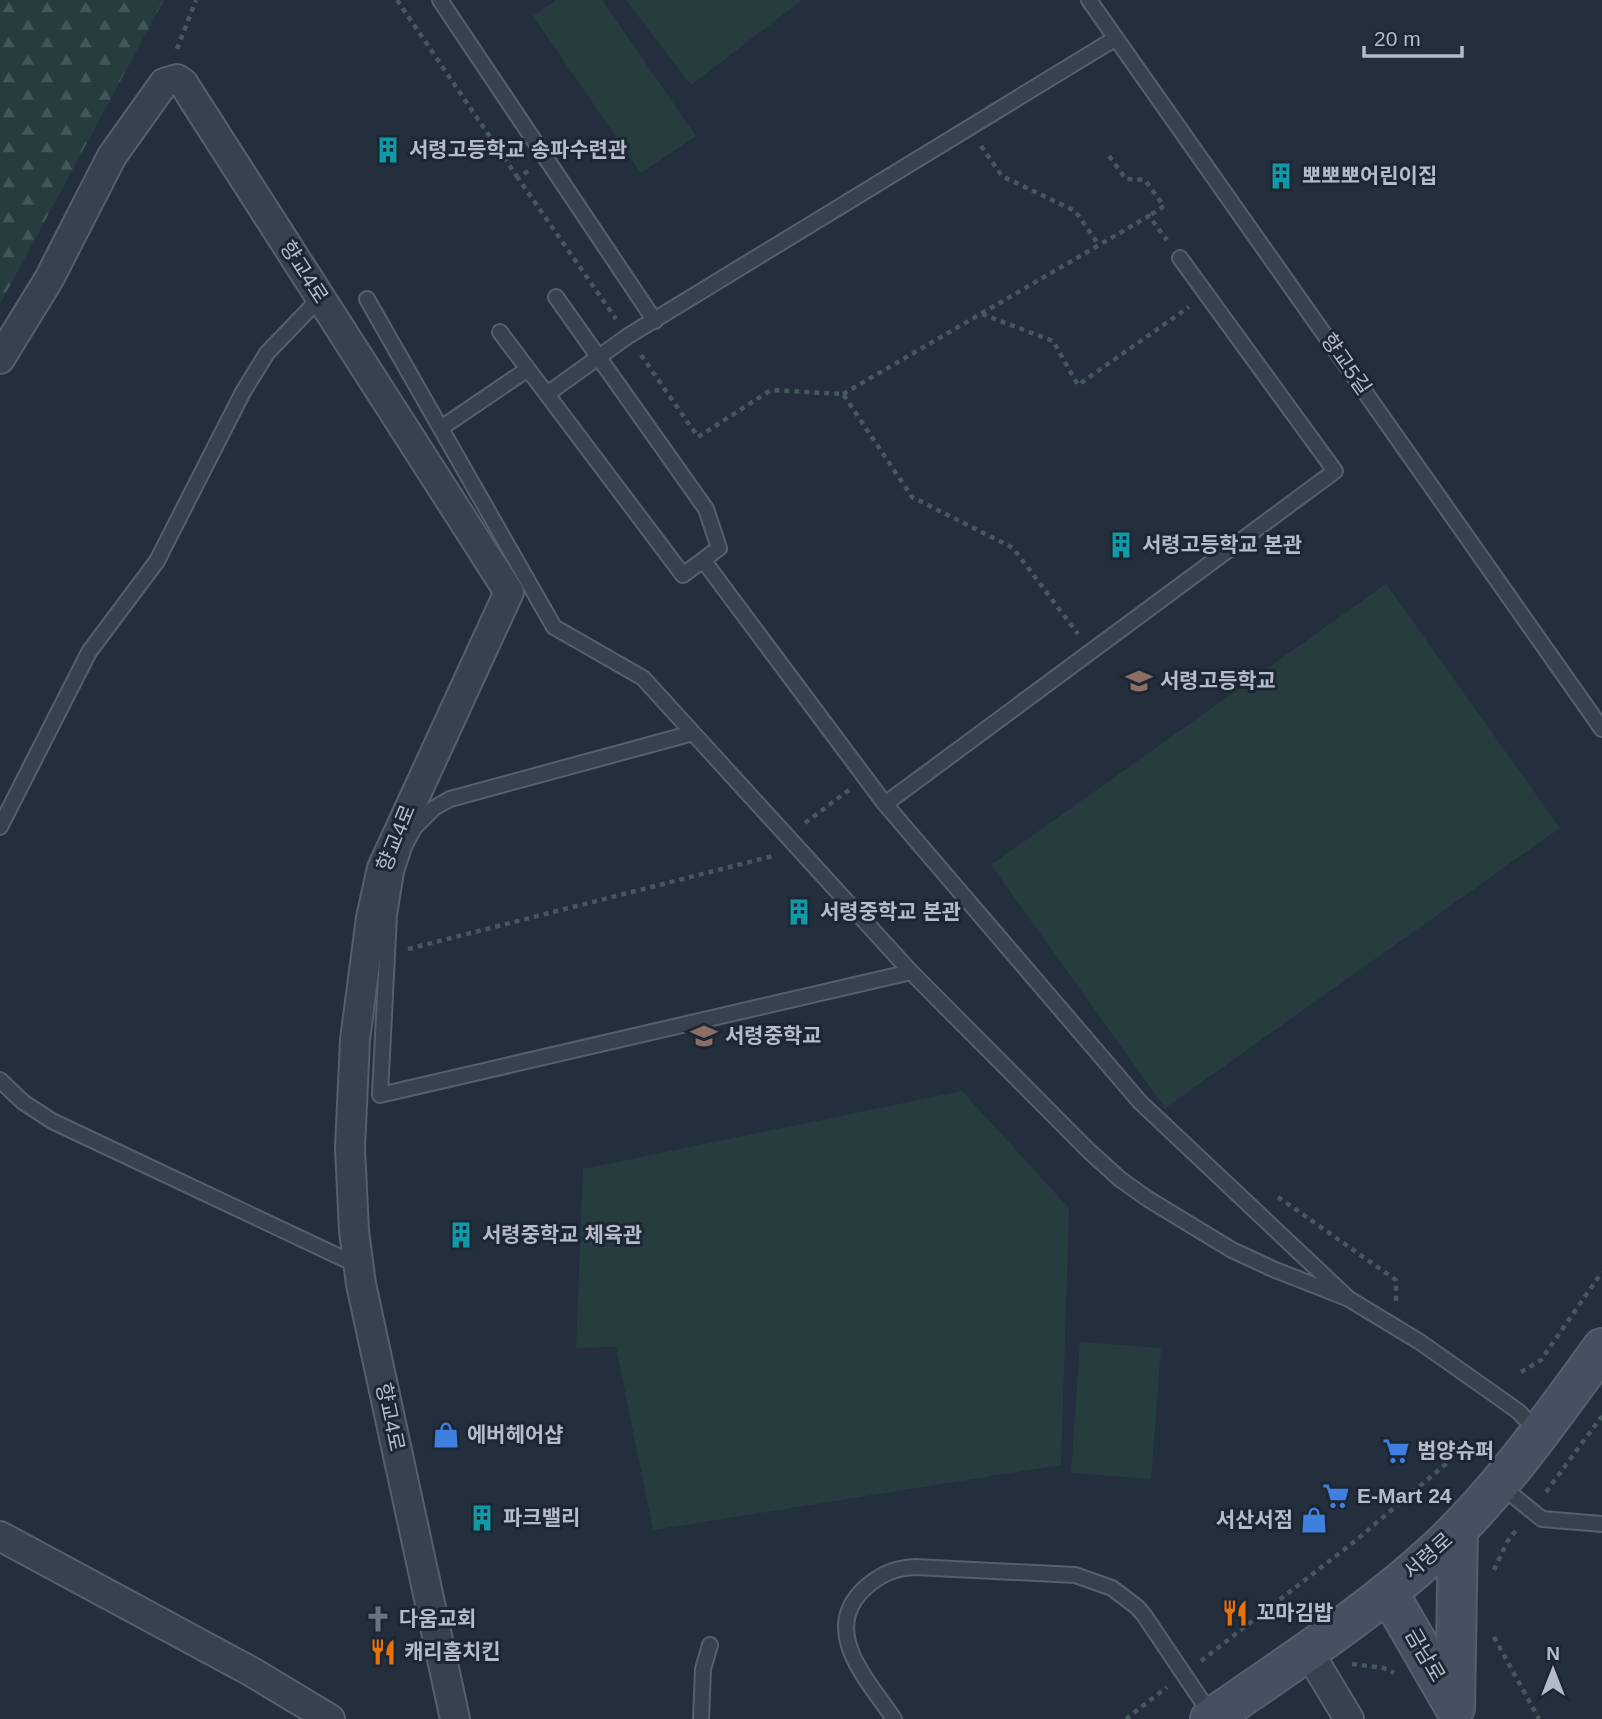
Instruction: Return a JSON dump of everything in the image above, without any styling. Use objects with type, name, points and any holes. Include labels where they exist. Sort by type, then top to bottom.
[{"type":"street","name":"향교4로","points":[[164,83],[177,79],[183,83],[509,592],[390,846],[376,891],[357,1027],[352,1100],[351,1188],[359,1266],[455,1719]]},
{"type":"street","points":[[0,359],[49,279],[112,156],[164,83]]},
{"type":"street","name":"서령로","points":[[1211,1718],[1388,1592],[1458,1529],[1499,1485],[1540,1434],[1602,1348]]},
{"type":"street","points":[[1458,1529],[1459,1713]]},
{"type":"street","points":[[0,1535],[252,1672],[330,1719]]},
{"type":"street","name":"금남로","points":[[1388,1592],[1459,1713]]},
{"type":"street","points":[[1308,1651],[1349,1719]]},
{"type":"lane","points":[[440,0],[655,321]]},
{"type":"lane","name":"향교5길","points":[[1089,0],[1602,729]]},
{"type":"lane","points":[[547,394],[628,336],[1116,38]]},
{"type":"lane","points":[[885,804],[1335,471],[1180,258]]},
{"type":"lane","points":[[500,332],[683,575],[719,548],[706,509],[556,297]]},
{"type":"lane","points":[[0,827],[89,652],[157,561],[243,392],[261,363],[292,325],[320,298]]},
{"type":"lane","points":[[367,299],[554,627],[642,678],[911,972],[1064,1127],[1120,1179],[1166,1211],[1232,1250],[1349,1299],[1420,1342],[1519,1412],[1540,1434]]},
{"type":"lane","points":[[441,428],[528,369]]},
{"type":"lane","points":[[703,560],[885,804],[1140,1102],[1349,1299]]},
{"type":"lane","points":[[693,733],[463,795],[434,808],[414,828],[400,859],[390,904],[380,1095],[911,972]]},
{"type":"lane","points":[[0,1080],[23,1102],[52,1121],[359,1266]]},
{"type":"lane","points":[[1499,1485],[1542,1519],[1602,1524]]},
{"type":"lane","points":[[894,1719],[852,1657],[845,1638],[845,1627],[859,1593],[876,1578],[901,1568],[1076,1575],[1112,1588],[1137,1607],[1211,1718]]},
{"type":"lane","points":[[701,1719],[703,1670],[710,1645]]},
{"type":"path","points":[[164,83],[196,0]]},
{"type":"path","points":[[397,0],[698,437],[771,390],[843,394],[1164,206],[1145,180],[1126,179],[1108,156]]},
{"type":"path","points":[[968,128],[1002,176],[1075,211],[1099,245]]},
{"type":"path","points":[[518,178],[546,159]]},
{"type":"path","points":[[1149,216],[1180,258]]},
{"type":"path","points":[[981,314],[1053,341],[1078,385],[1207,295]]},
{"type":"path","points":[[843,394],[912,497],[1013,548],[1091,652]]},
{"type":"path","points":[[788,836],[865,778]]},
{"type":"path","points":[[387,954],[799,849]]},
{"type":"path","points":[[1273,1193],[1396,1280],[1395,1327]]},
{"type":"path","points":[[1521,1372],[1541,1360],[1602,1272]]},
{"type":"path","points":[[1492,1574],[1507,1542],[1602,1416]]},
{"type":"path","points":[[1126,1719],[1355,1541],[1453,1458]]},
{"type":"path","points":[[1493,1632],[1539,1719]]},
{"type":"green space","points":[[0,0],[164,0],[0,304]]},
{"type":"green space","points":[[556,0],[602,0],[696,136],[641,173],[533,16]]},
{"type":"green space","points":[[626,0],[802,0],[691,85]]},
{"type":"green space","points":[[1386,584],[1560,828],[1165,1108],[991,865]]},
{"type":"green space","points":[[962,1091],[1069,1208],[1061,1465],[653,1530],[616,1347],[576,1348],[583,1169]]},
{"type":"green space","points":[[1080,1342],[1161,1348],[1151,1479],[1071,1473]]},
{"type":"place","name":"서령고등학교 송파수련관","points":[[388,150]]},
{"type":"place","name":"뽀뽀뽀어린이집","points":[[1281,176]]},
{"type":"place","name":"서령고등학교 본관","points":[[1121,545]]},
{"type":"place","name":"서령고등학교","points":[[1139,681]]},
{"type":"place","name":"서령중학교 본관","points":[[799,912]]},
{"type":"place","name":"서령중학교","points":[[704,1036]]},
{"type":"place","name":"서령중학교 체육관","points":[[461,1235]]},
{"type":"place","name":"에버헤어샵","points":[[446,1435]]},
{"type":"place","name":"범양슈퍼","points":[[1396,1451]]},
{"type":"place","name":"E-Mart 24","points":[[1336,1496]]},
{"type":"place","name":"파크밸리","points":[[482,1518]]},
{"type":"place","name":"서산서점","points":[[1314,1520]]},
{"type":"place","name":"꼬마김밥","points":[[1235,1613]]},
{"type":"place","name":"다움교회","points":[[378,1619]]},
{"type":"place","name":"캐리홈치킨","points":[[383,1652]]}]
